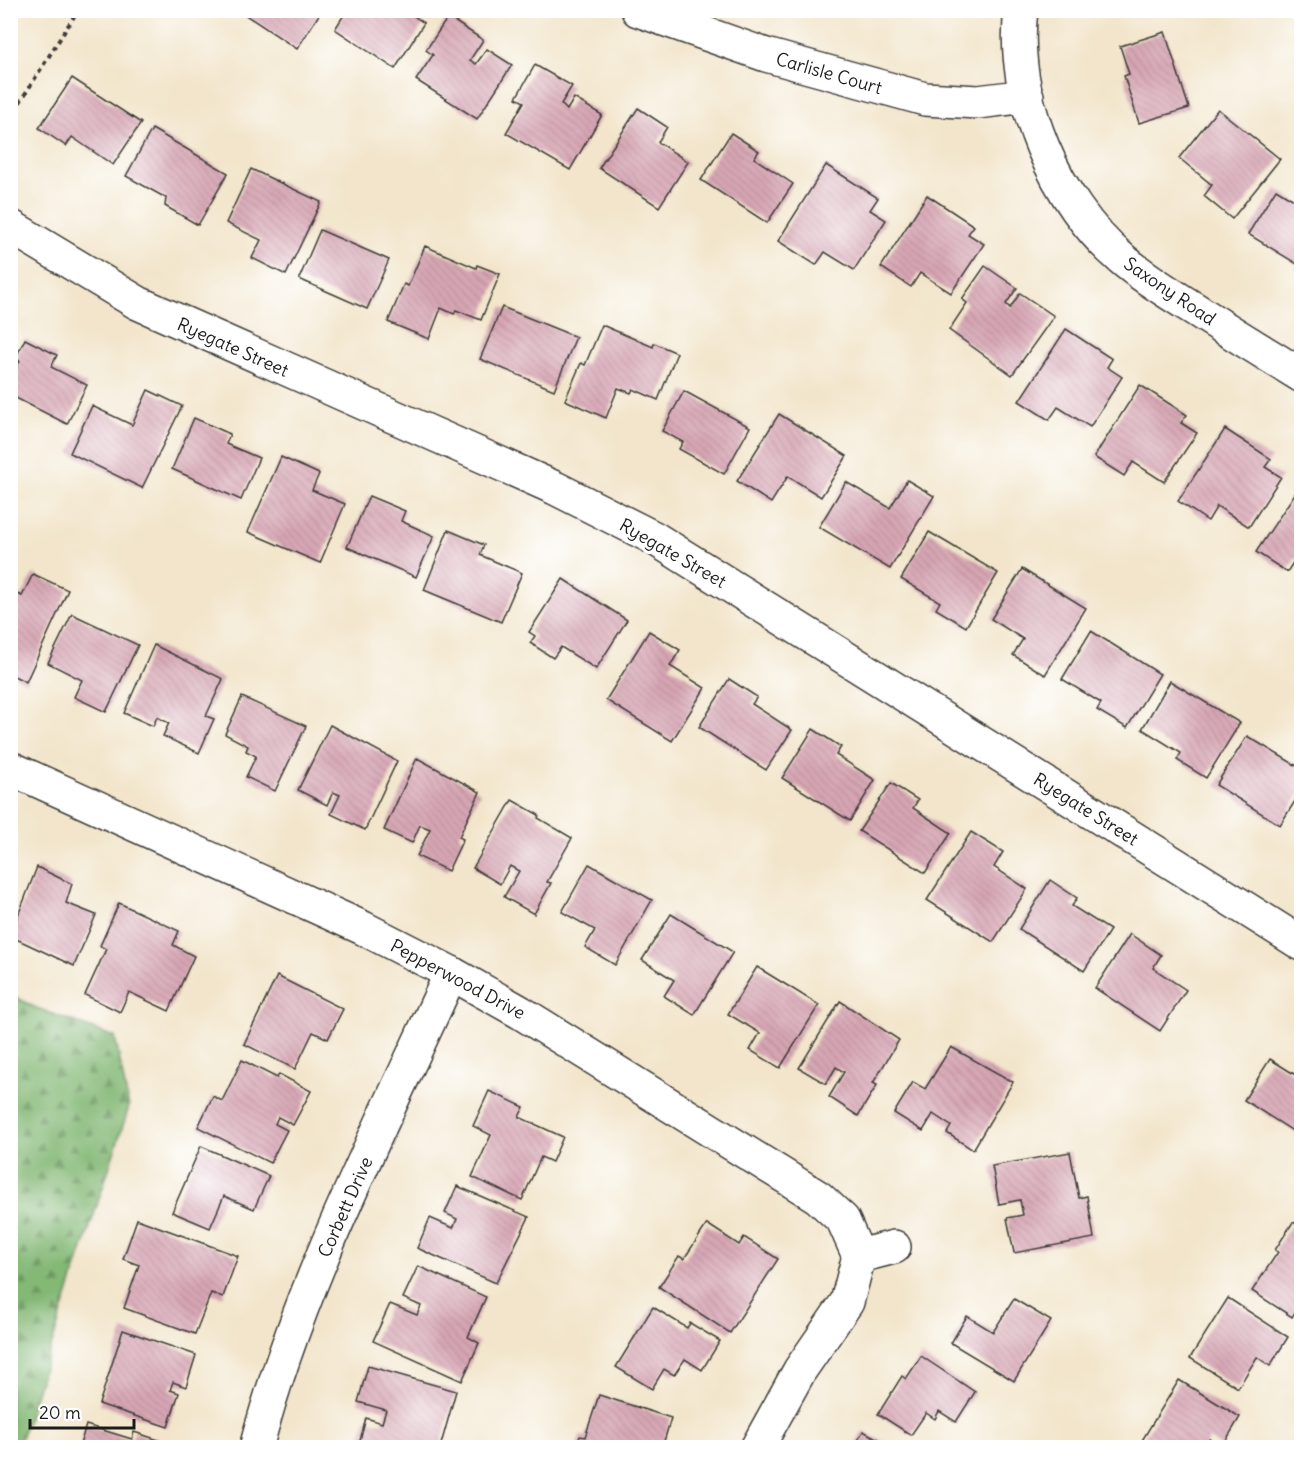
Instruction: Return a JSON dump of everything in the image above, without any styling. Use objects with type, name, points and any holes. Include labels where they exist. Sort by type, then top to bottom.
[{"type":"street","name":"Carlisle Court","points":[[638,10],[766,55],[925,99],[978,102],[1027,96]]},
{"type":"street","name":"Saxony Road","points":[[1022,10],[1021,54],[1027,96],[1040,141],[1059,182],[1084,219],[1121,259],[1153,283],[1302,376]]},
{"type":"street","name":"Ryegate Street","points":[[10,225],[138,303],[555,488],[654,538],[1302,944]]},
{"type":"street","name":"Pepperwood Drive","points":[[10,768],[363,928],[451,972],[520,1012],[818,1197],[843,1220],[859,1256]]},
{"type":"street","name":"Corbett Drive","points":[[256,1448],[288,1343],[311,1283],[451,972]]},
{"type":"street","points":[[758,1448],[800,1370],[847,1302],[859,1256],[894,1247]]},
{"type":"path","points":[[10,117],[78,10]]},
{"type":"green space","points":[[10,994],[34,1007],[115,1037],[129,1107],[18,1448],[10,1447]]},
{"type":"building","points":[[238,10],[322,10],[297,49]]},
{"type":"building","points":[[347,10],[405,10],[424,23],[395,69],[335,29]]},
{"type":"building","points":[[448,17],[483,40],[470,60],[476,64],[487,49],[512,65],[477,119],[416,80],[433,55],[426,50]]},
{"type":"building","points":[[1165,32],[1189,108],[1139,123],[1124,76],[1129,74],[1120,46]]},
{"type":"building","points":[[535,65],[572,86],[561,104],[567,110],[574,98],[602,115],[570,170],[506,133],[524,102],[516,98]]},
{"type":"building","points":[[72,78],[141,123],[113,165],[72,137],[66,146],[39,128]]},
{"type":"building","points":[[638,108],[667,127],[658,142],[688,162],[659,207],[599,168]]},
{"type":"building","points":[[1218,109],[1280,159],[1232,219],[1204,196],[1212,185],[1179,158]]},
{"type":"building","points":[[152,129],[228,173],[198,225],[165,206],[166,198],[126,176]]},
{"type":"building","points":[[731,133],[759,151],[754,158],[793,184],[767,223],[701,180]]},
{"type":"building","points":[[826,165],[878,198],[870,210],[886,220],[854,270],[825,252],[816,265],[778,241]]},
{"type":"building","points":[[251,169],[321,202],[286,275],[252,258],[261,240],[226,223]]},
{"type":"building","points":[[1276,189],[1302,205],[1302,267],[1248,234]]},
{"type":"building","points":[[927,195],[974,226],[968,234],[984,244],[951,293],[920,273],[911,287],[881,267]]},
{"type":"building","points":[[320,230],[389,260],[367,309],[299,279]]},
{"type":"building","points":[[425,246],[476,268],[477,265],[500,274],[481,320],[456,310],[454,314],[441,308],[429,339],[388,322],[404,284],[408,286]]},
{"type":"building","points":[[985,266],[1017,288],[1006,304],[1010,308],[1020,293],[1054,316],[1012,375],[949,330],[967,303],[962,299]]},
{"type":"building","points":[[502,307],[576,337],[554,390],[480,359]]},
{"type":"building","points":[[602,325],[653,347],[654,343],[677,353],[658,400],[633,389],[631,393],[618,388],[606,418],[565,400],[581,363],[585,365]]},
{"type":"building","points":[[1066,329],[1112,359],[1107,367],[1122,377],[1090,427],[1058,407],[1049,420],[1019,401]]},
{"type":"building","points":[[25,339],[57,355],[51,367],[87,385],[67,424],[10,395],[10,380],[20,361],[15,359]]},
{"type":"building","points":[[1140,385],[1187,415],[1181,423],[1197,433],[1164,482],[1133,462],[1124,476],[1094,457]]},
{"type":"building","points":[[148,390],[182,406],[142,488],[70,453],[92,406],[132,425]]},
{"type":"building","points":[[684,391],[750,427],[724,474],[679,449],[683,442],[662,431]]},
{"type":"building","points":[[779,414],[847,456],[821,497],[788,476],[771,503],[737,481]]},
{"type":"building","points":[[194,418],[230,434],[226,444],[259,458],[241,500],[172,469]]},
{"type":"building","points":[[1225,429],[1271,459],[1265,467],[1281,477],[1249,527],[1217,506],[1208,521],[1178,501]]},
{"type":"building","points":[[281,457],[319,474],[312,490],[345,504],[320,563],[248,532]]},
{"type":"building","points":[[907,480],[934,496],[890,569],[819,527],[846,482],[890,508]]},
{"type":"building","points":[[1302,483],[1302,561],[1296,558],[1287,572],[1256,552]]},
{"type":"building","points":[[369,496],[405,511],[401,521],[434,536],[416,577],[347,547]]},
{"type":"building","points":[[448,530],[484,545],[480,555],[522,573],[501,622],[424,590]]},
{"type":"building","points":[[929,532],[998,573],[966,627],[936,609],[940,602],[901,579]]},
{"type":"building","points":[[1022,569],[1086,608],[1045,675],[1013,655],[1023,639],[991,619]]},
{"type":"building","points":[[33,574],[68,590],[26,682],[10,674],[10,591],[22,596]]},
{"type":"building","points":[[563,579],[627,620],[596,669],[561,647],[553,658],[530,643],[535,636],[529,632]]},
{"type":"building","points":[[72,614],[138,645],[106,712],[74,697],[82,680],[48,663]]},
{"type":"building","points":[[649,631],[680,650],[670,666],[705,688],[672,741],[606,700]]},
{"type":"building","points":[[1091,631],[1160,674],[1127,728],[1097,710],[1101,703],[1062,679]]},
{"type":"building","points":[[154,645],[223,679],[206,716],[214,719],[199,753],[163,736],[169,723],[157,717],[153,726],[124,713]]},
{"type":"building","points":[[729,679],[757,697],[752,704],[792,730],[766,770],[699,727]]},
{"type":"building","points":[[1170,681],[1240,723],[1206,778],[1177,760],[1181,753],[1142,729]]},
{"type":"building","points":[[242,697],[306,726],[275,791],[246,777],[256,756],[246,751],[248,746],[225,734]]},
{"type":"building","points":[[330,725],[397,761],[365,830],[331,814],[340,795],[333,792],[327,805],[298,790]]},
{"type":"building","points":[[813,729],[841,747],[836,755],[875,780],[850,821],[782,778]]},
{"type":"building","points":[[1247,736],[1302,769],[1302,790],[1280,825],[1216,785]]},
{"type":"building","points":[[417,758],[480,792],[459,837],[463,839],[448,871],[417,856],[430,829],[420,825],[412,843],[384,830]]},
{"type":"building","points":[[891,783],[918,800],[913,808],[951,833],[925,873],[859,831]]},
{"type":"building","points":[[512,800],[572,838],[547,882],[551,883],[534,914],[504,897],[519,871],[510,866],[500,884],[473,868]]},
{"type":"building","points":[[971,832],[1003,852],[994,867],[1027,889],[993,942],[927,900]]},
{"type":"building","points":[[589,864],[652,900],[615,965],[585,947],[595,930],[562,912]]},
{"type":"building","points":[[37,867],[72,884],[66,903],[96,915],[74,966],[10,936]]},
{"type":"building","points":[[1050,880],[1077,898],[1072,906],[1110,930],[1084,971],[1019,929]]},
{"type":"building","points":[[119,903],[179,931],[173,945],[194,956],[169,1011],[129,992],[120,1012],[85,995],[106,949],[100,946]]},
{"type":"building","points":[[671,914],[733,952],[694,1015],[664,996],[674,980],[642,960]]},
{"type":"building","points":[[1130,934],[1161,955],[1153,968],[1186,990],[1160,1031],[1095,988]]},
{"type":"building","points":[[757,967],[819,1005],[780,1068],[750,1050],[760,1033],[728,1014]]},
{"type":"building","points":[[277,976],[343,1009],[328,1039],[313,1032],[295,1069],[244,1044]]},
{"type":"building","points":[[840,1001],[899,1040],[873,1083],[877,1085],[858,1116],[829,1097],[844,1072],[836,1067],[826,1084],[799,1068]]},
{"type":"building","points":[[951,1047],[1013,1082],[973,1150],[947,1133],[951,1126],[933,1114],[923,1131],[894,1113],[913,1082],[925,1089]]},
{"type":"building","points":[[1270,1059],[1302,1079],[1302,1137],[1244,1100]]},
{"type":"building","points":[[242,1060],[277,1078],[279,1074],[311,1091],[293,1125],[278,1117],[275,1124],[287,1130],[270,1163],[198,1127],[213,1096],[222,1101]]},
{"type":"building","points":[[489,1091],[524,1107],[519,1117],[563,1137],[552,1162],[541,1157],[522,1200],[472,1177],[491,1135],[473,1126]]},
{"type":"building","points":[[201,1146],[269,1176],[254,1209],[224,1196],[210,1228],[172,1212]]},
{"type":"building","points":[[1070,1152],[1079,1198],[1087,1196],[1094,1238],[1014,1253],[1007,1218],[1023,1215],[1020,1200],[999,1204],[992,1166]]},
{"type":"building","points":[[457,1186],[529,1217],[496,1283],[417,1248],[430,1218],[453,1228],[457,1219],[445,1213]]},
{"type":"building","points":[[137,1219],[238,1256],[223,1297],[211,1293],[195,1334],[124,1308],[139,1265],[123,1259]]},
{"type":"building","points":[[1293,1222],[1302,1227],[1302,1302],[1292,1317],[1252,1291],[1278,1252],[1275,1250]]},
{"type":"building","points":[[707,1224],[739,1245],[744,1237],[778,1259],[730,1333],[659,1287],[679,1256],[684,1259]]},
{"type":"building","points":[[418,1266],[486,1297],[468,1337],[479,1343],[462,1381],[373,1341],[390,1304],[417,1315],[421,1306],[403,1298]]},
{"type":"building","points":[[1228,1298],[1288,1337],[1270,1366],[1257,1357],[1238,1388],[1190,1358]]},
{"type":"building","points":[[1014,1299],[1051,1321],[1014,1381],[951,1343],[967,1316],[993,1332]]},
{"type":"building","points":[[653,1307],[687,1328],[690,1323],[720,1341],[702,1370],[685,1359],[674,1375],[664,1369],[652,1389],[616,1367]]},
{"type":"building","points":[[123,1330],[196,1355],[186,1387],[173,1382],[170,1390],[179,1393],[168,1427],[99,1404]]},
{"type":"building","points":[[921,1356],[975,1392],[956,1422],[939,1411],[935,1419],[926,1413],[911,1435],[878,1414],[902,1376],[906,1379]]},
{"type":"building","points":[[368,1366],[456,1391],[440,1448],[358,1448],[366,1418],[382,1423],[386,1410],[358,1402]]},
{"type":"building","points":[[1179,1380],[1240,1417],[1222,1447],[1209,1439],[1204,1448],[1150,1448],[1141,1442]]},
{"type":"building","points":[[599,1395],[671,1418],[662,1448],[635,1442],[633,1448],[576,1448],[580,1436],[585,1437]]},
{"type":"building","points":[[86,1425],[132,1439],[134,1432],[171,1444],[170,1448],[79,1448]]},
{"type":"building","points":[[863,1431],[896,1448],[854,1448]]}]
